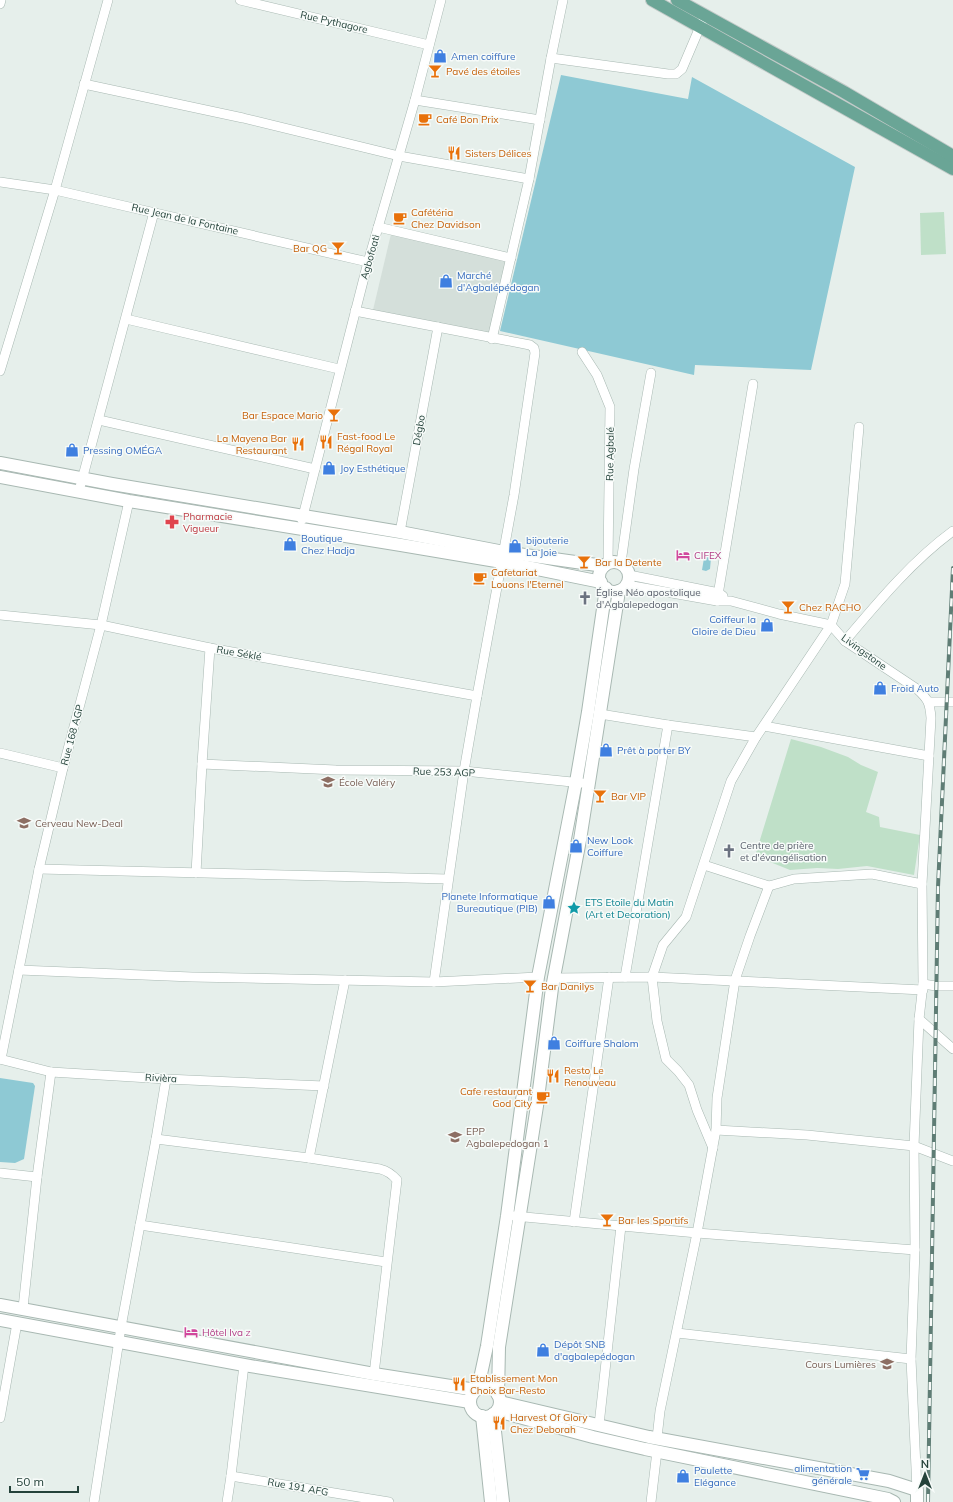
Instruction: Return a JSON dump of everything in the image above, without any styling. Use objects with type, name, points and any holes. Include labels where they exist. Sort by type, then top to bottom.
[{"type":"main road","points":[[652,0],[953,169]]},
{"type":"main road","points":[[677,0],[844,92],[953,156]]},
{"type":"street","points":[[0,4],[1,0]]},
{"type":"street","points":[[0,372],[55,190],[108,0]]},
{"type":"street","name":"Rue Pythagore","points":[[240,0],[429,45]]},
{"type":"street","name":"Agbofoati","points":[[299,529],[339,369],[415,100],[441,0]]},
{"type":"street","points":[[492,339],[529,179],[550,58],[563,0]]},
{"type":"street","points":[[550,58],[676,74],[682,69],[705,15]]},
{"type":"street","points":[[84,84],[243,118],[399,156],[529,179]]},
{"type":"street","points":[[415,100],[540,120]]},
{"type":"street","name":"Rue Jean de la Fontaine","points":[[0,182],[55,190],[368,262]]},
{"type":"street","points":[[79,491],[154,212]]},
{"type":"street","points":[[378,227],[511,258]]},
{"type":"street","points":[[355,311],[492,339],[530,345],[534,348],[535,353],[524,436],[464,771],[434,982]]},
{"type":"street","points":[[126,319],[339,369]]},
{"type":"street","name":"Dégbo","points":[[400,532],[438,328]]},
{"type":"street","name":"Rue Agbalé","points":[[582,352],[597,375],[610,407],[606,565]]},
{"type":"street","points":[[621,563],[634,469],[651,373]]},
{"type":"street","points":[[718,597],[754,384]]},
{"type":"street","points":[[99,420],[315,469]]},
{"type":"street","points":[[713,1148],[697,1110],[689,1085],[666,1059],[657,1021],[652,977],[663,945],[686,917],[732,781],[756,737],[831,625],[845,584],[859,426]]},
{"type":"street","points":[[0,463],[400,532],[503,557],[603,585],[612,591],[625,583],[718,597],[779,614],[831,625]]},
{"type":"street","points":[[0,477],[129,501],[401,545],[503,557],[606,565],[614,562],[621,563],[628,570],[600,714],[580,840],[554,978],[537,1106],[499,1348],[494,1408],[491,1502]]},
{"type":"street","name":"Rue 168 AGP","points":[[0,1059],[39,869],[62,768],[101,625],[129,501]]},
{"type":"street","points":[[845,641],[887,592],[937,542],[953,531]]},
{"type":"street","points":[[606,565],[600,577],[603,585],[588,712],[538,977],[487,1346],[477,1389],[472,1395],[470,1402],[472,1408],[476,1413],[494,1408],[599,1425],[657,1438],[889,1481],[917,1496]]},
{"type":"street","name":"Rue Séklé","points":[[0,615],[101,625],[210,648],[477,696]]},
{"type":"street","name":"Livingstone","points":[[831,625],[845,641],[917,689],[929,702]]},
{"type":"street","points":[[196,873],[210,648]]},
{"type":"street","points":[[917,1496],[911,1359],[915,1250],[914,1146],[919,1019],[923,987],[922,884],[931,718],[929,702],[953,702]]},
{"type":"street","points":[[600,714],[756,737]]},
{"type":"street","points":[[625,976],[668,725]]},
{"type":"street","points":[[764,726],[929,756]]},
{"type":"street","points":[[0,753],[62,768]]},
{"type":"street","name":"Rue 253 AGP","points":[[202,764],[336,770],[464,771],[589,783]]},
{"type":"street","points":[[704,865],[769,886],[794,879],[872,874],[922,884]]},
{"type":"street","points":[[39,869],[448,879]]},
{"type":"street","points":[[657,1438],[660,1411],[677,1333],[713,1148],[716,1130],[717,1098],[735,980],[769,886]]},
{"type":"street","points":[[19,970],[192,977],[434,982],[538,977],[625,976],[923,987],[953,986]]},
{"type":"street","points":[[574,1222],[609,977]]},
{"type":"street","points":[[309,1158],[345,980]]},
{"type":"street","points":[[919,1019],[953,1048]]},
{"type":"street","name":"Rivièra","points":[[0,1059],[51,1072],[324,1086]]},
{"type":"street","points":[[23,1308],[37,1177],[51,1072]]},
{"type":"street","points":[[94,1502],[121,1327],[166,1079]]},
{"type":"street","points":[[716,1130],[807,1135],[914,1146],[953,1161]]},
{"type":"street","points":[[156,1139],[309,1158],[387,1171],[393,1174],[397,1180],[386,1262],[374,1374]]},
{"type":"street","points":[[0,1173],[37,1177]]},
{"type":"street","points":[[506,1216],[915,1250]]},
{"type":"street","points":[[140,1225],[386,1262]]},
{"type":"street","points":[[599,1425],[621,1226]]},
{"type":"street","points":[[0,1305],[23,1308],[374,1374],[477,1389],[490,1388],[494,1408],[504,1502]]},
{"type":"street","points":[[0,1320],[244,1365],[470,1402]]},
{"type":"street","points":[[0,1418],[17,1323]]},
{"type":"street","points":[[677,1333],[911,1359]]},
{"type":"street","points":[[227,1502],[244,1365]]},
{"type":"street","points":[[494,1408],[593,1437],[888,1499],[894,1502]]},
{"type":"street","points":[[651,1502],[657,1451]]},
{"type":"street","name":"Rue 191 AFG","points":[[231,1476],[389,1502]]},
{"type":"shaded area","points":[[391,234],[508,262],[489,335],[373,310]]},
{"type":"green space","points":[[944,212],[946,254],[921,255],[920,213]]},
{"type":"green space","points":[[791,739],[821,747],[848,757],[861,765],[878,772],[866,812],[879,817],[880,827],[920,835],[914,875],[867,866],[838,869],[817,868],[790,870],[755,856]]},
{"type":"water","points":[[561,75],[688,99],[692,77],[855,167],[811,370],[695,365],[694,375],[500,331]]},
{"type":"water","points":[[709,554],[711,558],[710,569],[706,571],[702,570],[703,556]]},
{"type":"water","points":[[0,1078],[33,1083],[35,1086],[24,1159],[15,1163],[0,1162]]},
{"type":"railway","points":[[928,1502],[938,887],[953,568]]},
{"type":"place","name":"Amen coiffure","points":[[440,56]]},
{"type":"place","name":"Pavé des étoiles","points":[[435,71]]},
{"type":"place","name":"Café Bon Prix","points":[[425,119]]},
{"type":"place","name":"Sisters Délices","points":[[454,153]]},
{"type":"place","name":"Cafétéria Chez Davidson","points":[[400,218]]},
{"type":"place","name":"Bar QG","points":[[338,248]]},
{"type":"place","name":"Marché d'Agbalépédogan","points":[[446,281]]},
{"type":"place","name":"Bar Espace Mario","points":[[334,415]]},
{"type":"place","name":"Fast-food Le Régal Royal","points":[[326,442]]},
{"type":"place","name":"La Mayena Bar Restaurant","points":[[298,444]]},
{"type":"place","name":"Pressing OMÉGA","points":[[72,450]]},
{"type":"place","name":"Joy Esthétique","points":[[329,468]]},
{"type":"place","name":"Pharmacie Vigueur","points":[[172,522]]},
{"type":"place","name":"Boutique Chez Hadja","points":[[290,544]]},
{"type":"place","name":"bijouterie La Joie","points":[[515,546]]},
{"type":"place","name":"CIFEX","points":[[683,555]]},
{"type":"place","name":"Bar la Detente","points":[[584,562]]},
{"type":"place","name":"Cafetariat Louons l'Eternel","points":[[480,578]]},
{"type":"place","name":"Église Néo apostolique d'Agbalepedogan","points":[[585,598]]},
{"type":"place","name":"Chez RACHO","points":[[788,607]]},
{"type":"place","name":"Coiffeur la Gloire de Dieu","points":[[767,625]]},
{"type":"place","name":"Froid Auto","points":[[880,688]]},
{"type":"place","name":"Prêt à porter BY","points":[[606,750]]},
{"type":"place","name":"École Valéry","points":[[328,782]]},
{"type":"place","name":"Bar VIP","points":[[600,796]]},
{"type":"place","name":"Cerveau New-Deal","points":[[24,823]]},
{"type":"place","name":"New Look Coiffure","points":[[576,846]]},
{"type":"place","name":"Centre de prière et d'évangélisation","points":[[729,851]]},
{"type":"place","name":"Planete Informatique Bureautique (PIB)","points":[[549,902]]},
{"type":"place","name":"ETS Etoile du Matin (Art et Decoration)","points":[[574,908]]},
{"type":"place","name":"Bar Danilys","points":[[530,986]]},
{"type":"place","name":"Coiffure Shalom","points":[[554,1043]]},
{"type":"place","name":"Resto Le Renouveau","points":[[553,1076]]},
{"type":"place","name":"Cafe restaurant God City","points":[[543,1097]]},
{"type":"place","name":"EPP Agbalepedogan 1","points":[[455,1137]]},
{"type":"place","name":"Bar les Sportifs","points":[[607,1220]]},
{"type":"place","name":"Hôtel Iva z","points":[[191,1332]]},
{"type":"place","name":"Dépôt SNB d'agbalepédogan","points":[[543,1350]]},
{"type":"place","name":"Cours Lumières","points":[[887,1364]]},
{"type":"place","name":"Etablissement Mon Choix Bar-Resto","points":[[459,1384]]},
{"type":"place","name":"Harvest Of Glory Chez Deborah","points":[[499,1423]]},
{"type":"place","name":"alimentation générale","points":[[863,1474]]},
{"type":"place","name":"Paulette Elégance","points":[[683,1476]]}]
